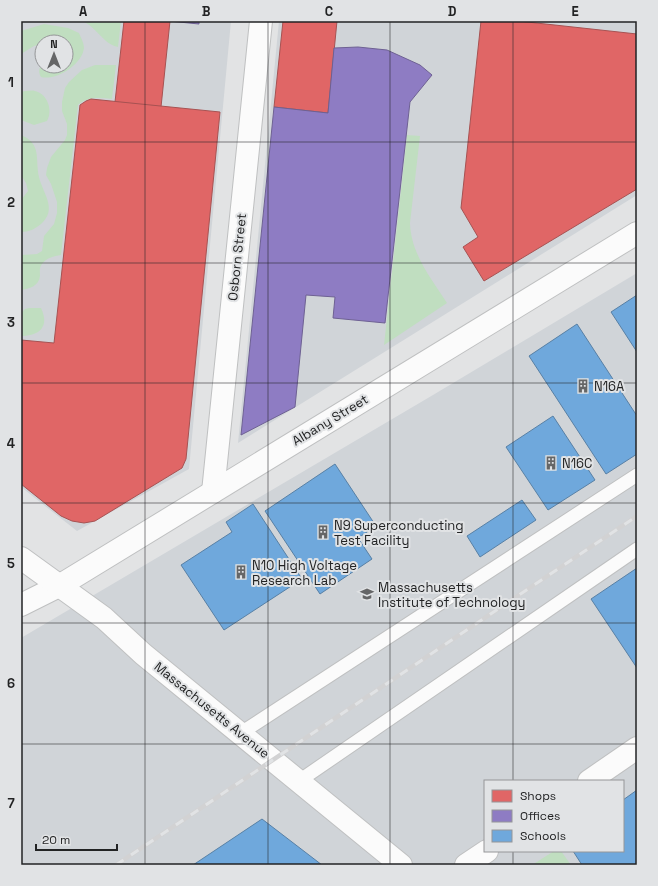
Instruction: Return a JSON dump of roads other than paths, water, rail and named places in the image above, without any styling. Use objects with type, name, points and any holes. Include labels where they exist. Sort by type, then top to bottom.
[{"type":"main road","name":"Osborn Street","points":[[213,492],[261,21]]},
{"type":"main road","name":"Albany Street","points":[[21,605],[59,586],[637,233]]},
{"type":"main road","name":"Massachusetts Avenue","points":[[21,558],[104,618],[143,654],[401,865]]},
{"type":"main road","points":[[590,780],[637,748]]},
{"type":"main road","points":[[466,865],[486,852]]},
{"type":"lane","points":[[241,733],[637,475]]},
{"type":"lane","points":[[299,781],[637,549]]},
{"type":"railway","points":[[116,865],[637,516]]},
{"type":"place","name":"N16A","points":[[583,386]]},
{"type":"place","name":"N16C","points":[[551,463]]},
{"type":"place","name":"N9 Superconducting Test Facility","points":[[323,532]]},
{"type":"place","name":"N10 High Voltage Research Lab","points":[[241,572]]},
{"type":"place","name":"Massachusetts Institute of Technology","points":[[367,594]]}]
